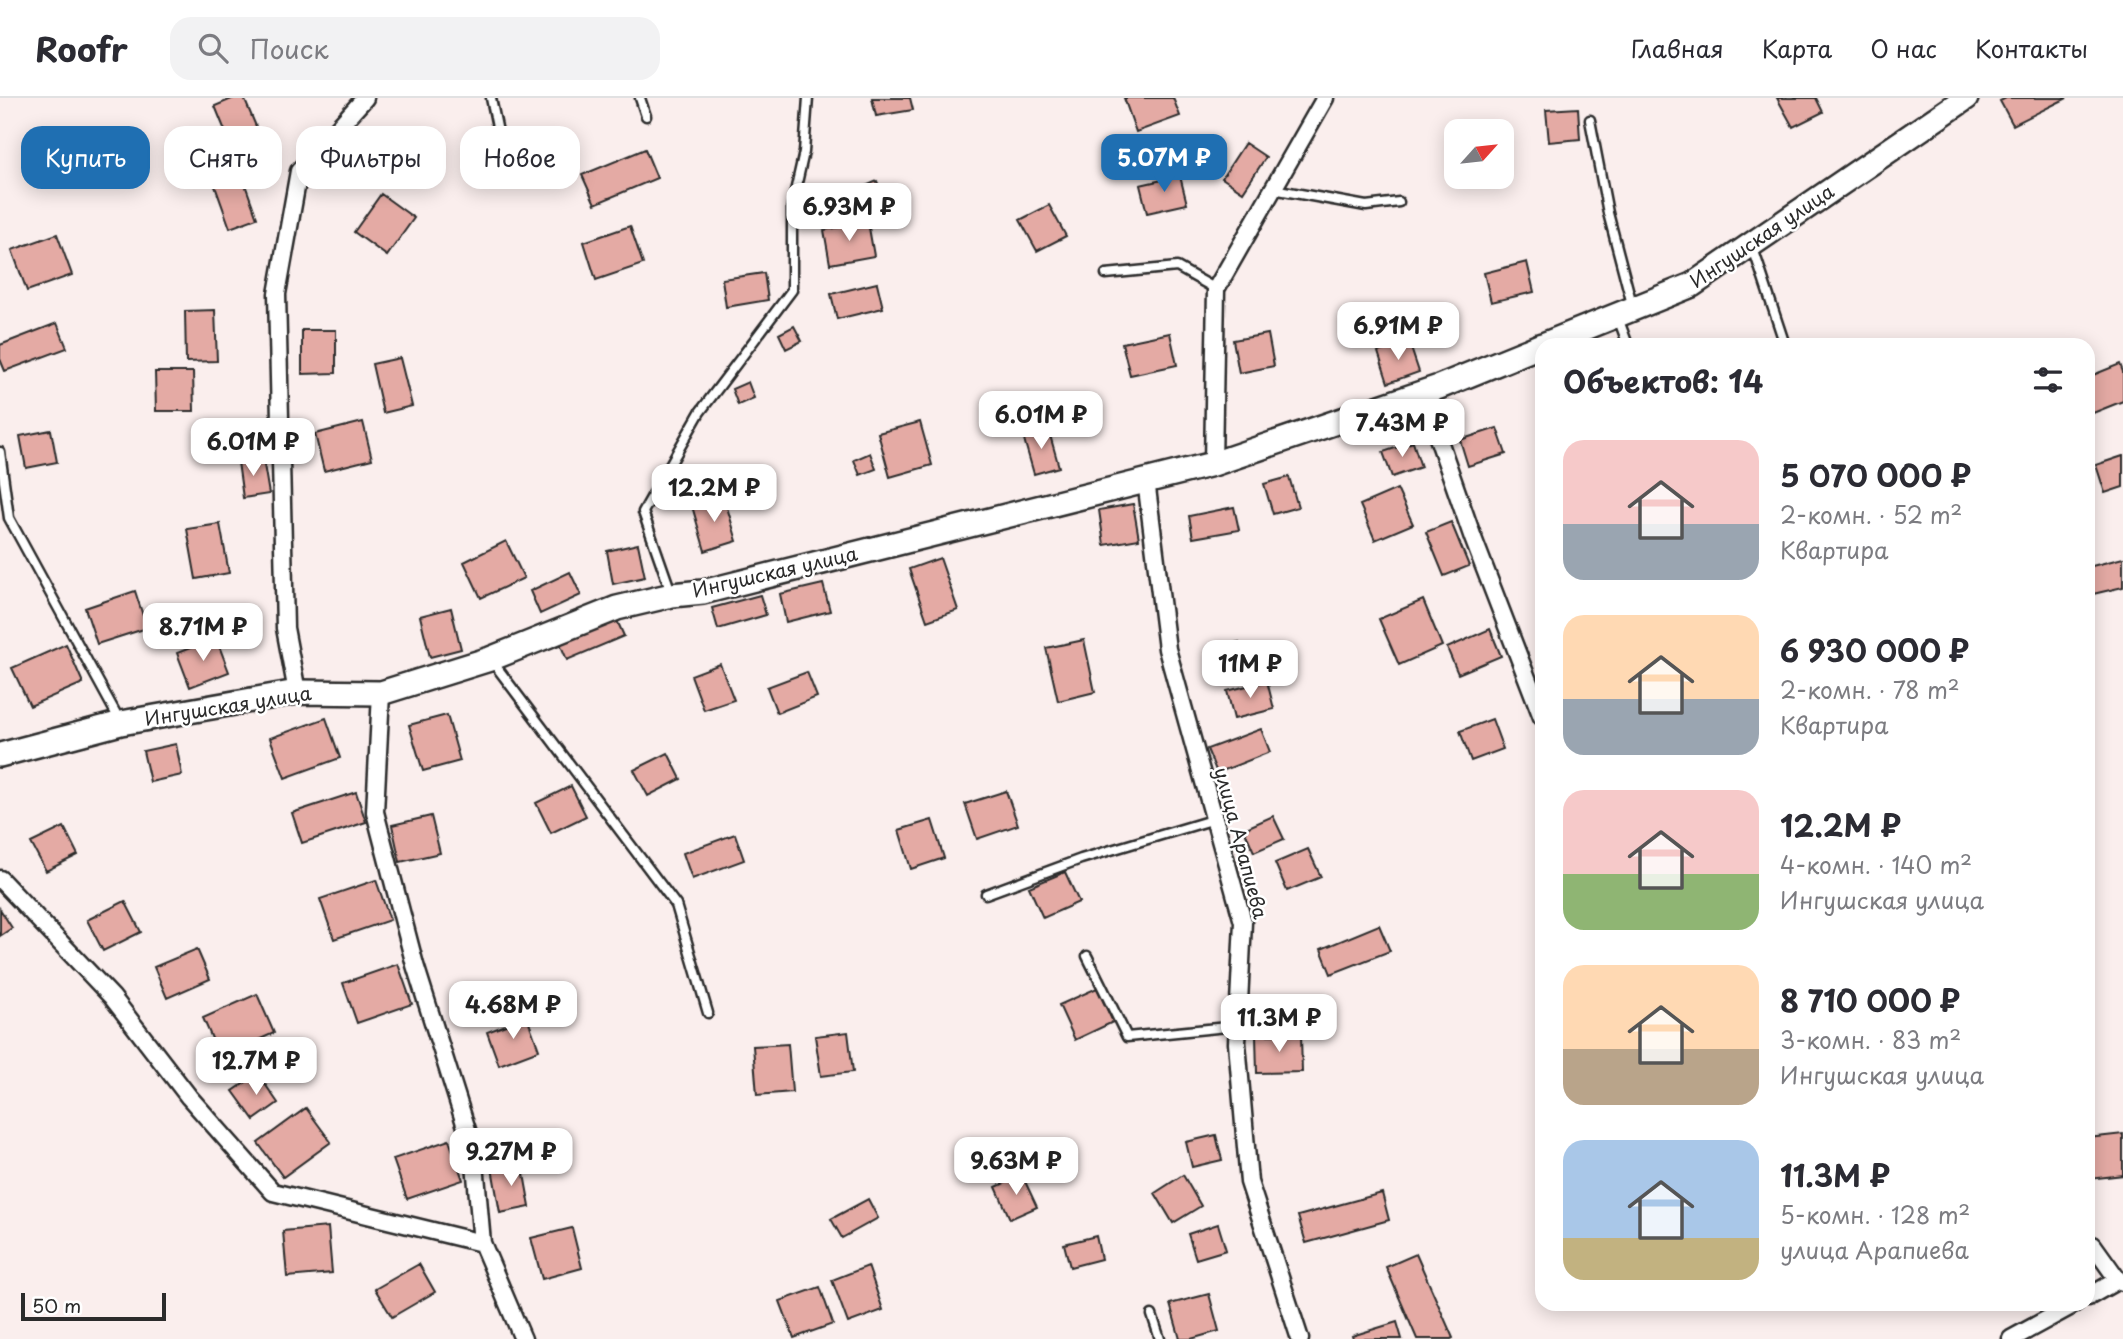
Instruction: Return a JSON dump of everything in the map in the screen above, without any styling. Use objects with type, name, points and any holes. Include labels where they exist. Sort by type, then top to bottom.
[{"type":"street","points":[[298,692],[285,628],[277,294],[299,171],[365,98]]},
{"type":"street","points":[[1213,464],[1216,289],[1325,98]]},
{"type":"street","name":"Ингушская улица","points":[[1560,338],[1692,285],[1966,98]]},
{"type":"street","name":"Ингушская улица","points":[[0,755],[121,723],[298,692],[381,692],[490,659],[617,608],[672,595],[703,592],[1213,464],[1422,392],[1535,348]]},
{"type":"street","points":[[1422,392],[1473,538],[1535,699]]},
{"type":"street","name":"улица Арапиева","points":[[1146,480],[1167,649],[1243,922],[1237,1043],[1249,1182],[1300,1339]]},
{"type":"street","points":[[381,692],[375,811],[415,965],[474,1152],[482,1243],[523,1339]]},
{"type":"street","points":[[0,879],[112,997],[189,1097],[273,1192],[482,1243]]},
{"type":"street","points":[[2095,1249],[2120,1281],[2095,1294]]},
{"type":"street","points":[[2011,1339],[2062,1311]]},
{"type":"lane","points":[[491,98],[497,126]]},
{"type":"lane","points":[[640,98],[646,116]]},
{"type":"lane","points":[[672,595],[643,512],[700,412],[792,290],[792,205],[804,152],[808,98]]},
{"type":"lane","points":[[1590,120],[1627,338]]},
{"type":"lane","points":[[1273,189],[1366,206],[1399,202]]},
{"type":"lane","points":[[1751,244],[1782,338]]},
{"type":"lane","points":[[1106,274],[1177,267],[1216,289]]},
{"type":"lane","points":[[0,452],[9,519],[121,723]]},
{"type":"lane","points":[[0,513],[9,519]]},
{"type":"lane","points":[[490,659],[676,905],[708,1013]]},
{"type":"lane","points":[[986,894],[1081,859],[1215,819]]},
{"type":"lane","points":[[1087,956],[1127,1037],[1237,1027]]},
{"type":"lane","points":[[1152,1315],[1160,1339]]},
{"type":"building","points":[[234,98],[244,98],[256,126],[223,126],[215,106]]},
{"type":"building","points":[[872,98],[910,98],[913,110],[876,116]]},
{"type":"building","points":[[1124,98],[1173,98],[1180,116],[1136,132]]},
{"type":"building","points":[[1777,98],[1816,98],[1823,112],[1793,127]]},
{"type":"building","points":[[2006,98],[2067,98],[2013,125],[2000,101]]},
{"type":"building","points":[[1578,108],[1580,139],[1549,142],[1546,110]]},
{"type":"building","points":[[1245,143],[1266,157],[1243,192],[1222,178]]},
{"type":"building","points":[[645,149],[657,178],[595,204],[582,175]]},
{"type":"building","points":[[1180,176],[1187,204],[1147,213],[1140,185]]},
{"type":"building","points":[[877,181],[883,197],[867,204],[861,188]]},
{"type":"building","points":[[216,189],[247,189],[257,218],[230,228]]},
{"type":"building","points":[[381,194],[414,218],[387,256],[354,232]]},
{"type":"building","points":[[1049,205],[1066,236],[1037,251],[1020,220]]},
{"type":"building","points":[[868,222],[874,256],[830,264],[824,230]]},
{"type":"building","points":[[630,226],[643,264],[596,280],[584,242]]},
{"type":"building","points":[[57,234],[72,275],[27,291],[12,250]]},
{"type":"building","points":[[1527,262],[1534,292],[1491,302],[1484,273]]},
{"type":"building","points":[[764,273],[768,300],[726,307],[722,279]]},
{"type":"building","points":[[877,283],[883,308],[837,319],[831,294]]},
{"type":"building","points":[[215,310],[217,361],[186,362],[185,311]]},
{"type":"building","points":[[57,323],[67,348],[5,371],[0,359],[0,345]]},
{"type":"building","points":[[794,326],[802,341],[786,349],[779,334]]},
{"type":"building","points":[[302,330],[336,330],[336,373],[302,374]]},
{"type":"building","points":[[1170,333],[1177,365],[1130,375],[1122,343]]},
{"type":"building","points":[[1268,334],[1274,366],[1239,373],[1233,340]]},
{"type":"building","points":[[1409,342],[1419,372],[1388,383],[1378,352]]},
{"type":"building","points":[[400,358],[412,406],[383,413],[372,364]]},
{"type":"building","points":[[2120,364],[2123,372],[2123,401],[2095,412],[2095,374]]},
{"type":"building","points":[[155,372],[193,372],[194,411],[156,411]]},
{"type":"building","points":[[748,382],[754,398],[738,405],[732,389]]},
{"type":"building","points":[[363,422],[372,459],[324,471],[315,434]]},
{"type":"building","points":[[920,422],[932,465],[890,477],[878,433]]},
{"type":"building","points":[[1048,428],[1059,467],[1034,474],[1023,436]]},
{"type":"building","points":[[1497,428],[1506,454],[1468,466],[1460,440]]},
{"type":"building","points":[[51,430],[57,462],[26,468],[20,436]]},
{"type":"building","points":[[1413,442],[1421,467],[1392,477],[1383,452]]},
{"type":"building","points":[[870,453],[876,469],[860,475],[854,460]]},
{"type":"building","points":[[2123,456],[2123,487],[2105,493],[2096,465]]},
{"type":"building","points":[[263,459],[269,494],[243,498],[238,462]]},
{"type":"building","points":[[1289,477],[1298,507],[1273,514],[1264,484]]},
{"type":"building","points":[[1397,489],[1413,524],[1375,540],[1360,505]]},
{"type":"building","points":[[724,497],[737,541],[705,551],[692,506]]},
{"type":"building","points":[[1133,504],[1139,539],[1104,545],[1099,510]]},
{"type":"building","points":[[1234,507],[1239,530],[1193,538],[1189,516]]},
{"type":"building","points":[[1451,522],[1469,566],[1444,576],[1426,532]]},
{"type":"building","points":[[220,524],[229,573],[196,579],[187,529]]},
{"type":"building","points":[[506,541],[524,578],[481,598],[464,562]]},
{"type":"building","points":[[638,544],[645,577],[613,584],[607,551]]},
{"type":"building","points":[[940,558],[958,610],[927,621],[909,569]]},
{"type":"building","points":[[2123,558],[2123,587],[2095,594],[2095,565]]},
{"type":"building","points":[[570,572],[581,595],[540,614],[530,591]]},
{"type":"building","points":[[823,584],[830,611],[786,622],[780,594]]},
{"type":"building","points":[[135,591],[147,628],[97,644],[85,608]]},
{"type":"building","points":[[760,595],[766,615],[718,629],[712,608]]},
{"type":"building","points":[[1423,600],[1442,646],[1399,665],[1379,619]]},
{"type":"building","points":[[451,608],[461,649],[430,657],[420,616]]},
{"type":"building","points":[[615,616],[624,636],[567,660],[559,641]]},
{"type":"building","points":[[1490,629],[1501,656],[1458,674],[1447,648]]},
{"type":"building","points":[[216,638],[229,672],[190,687],[177,653]]},
{"type":"building","points":[[1084,640],[1095,692],[1058,701],[1046,648]]},
{"type":"building","points":[[1239,642],[1246,672],[1218,679],[1210,649]]},
{"type":"building","points":[[66,644],[83,683],[30,706],[12,668]]},
{"type":"building","points":[[720,664],[734,700],[704,710],[691,675]]},
{"type":"building","points":[[807,672],[817,697],[777,713],[767,687]]},
{"type":"building","points":[[1267,681],[1274,709],[1234,719],[1227,691]]},
{"type":"building","points":[[447,715],[460,761],[423,771],[409,725]]},
{"type":"building","points":[[326,718],[340,758],[285,778],[270,738]]},
{"type":"building","points":[[1492,719],[1503,749],[1471,761],[1460,731]]},
{"type":"building","points":[[1261,729],[1270,752],[1217,773],[1207,749]]},
{"type":"building","points":[[176,744],[182,775],[150,782],[143,751]]},
{"type":"building","points":[[668,753],[681,779],[648,796],[634,770]]},
{"type":"building","points":[[571,786],[586,816],[551,833],[536,803]]},
{"type":"building","points":[[1006,791],[1018,825],[977,839],[965,804]]},
{"type":"building","points":[[356,792],[366,822],[302,843],[292,813]]},
{"type":"building","points":[[431,816],[440,853],[400,862],[392,825]]},
{"type":"building","points":[[1273,816],[1284,839],[1254,852],[1244,829]]},
{"type":"building","points":[[932,820],[944,858],[911,869],[899,830]]},
{"type":"building","points":[[64,827],[78,855],[46,871],[31,843]]},
{"type":"building","points":[[735,834],[744,860],[692,879],[683,853]]},
{"type":"building","points":[[1308,849],[1321,877],[1287,891],[1275,863]]},
{"type":"building","points":[[1065,872],[1079,902],[1043,918],[1029,887]]},
{"type":"building","points":[[376,880],[390,920],[334,939],[320,899]]},
{"type":"building","points":[[125,901],[141,932],[103,951],[87,920]]},
{"type":"building","points":[[0,909],[12,928],[0,936]]},
{"type":"building","points":[[1379,925],[1390,951],[1331,974],[1321,949]]},
{"type":"building","points":[[197,949],[210,979],[167,998],[154,967]]},
{"type":"building","points":[[398,964],[412,1004],[357,1023],[343,983]]},
{"type":"building","points":[[1097,988],[1113,1022],[1075,1040],[1059,1005]]},
{"type":"building","points":[[257,994],[274,1033],[220,1057],[203,1018]]},
{"type":"building","points":[[527,1017],[539,1050],[499,1065],[487,1032]]},
{"type":"building","points":[[848,1032],[853,1072],[821,1076],[815,1036]]},
{"type":"building","points":[[1301,1034],[1302,1072],[1257,1073],[1256,1035]]},
{"type":"building","points":[[788,1044],[792,1092],[757,1095],[753,1046]]},
{"type":"building","points":[[258,1074],[278,1103],[254,1120],[233,1091]]},
{"type":"building","points":[[306,1108],[331,1142],[283,1177],[258,1143]]},
{"type":"building","points":[[2123,1134],[2123,1175],[2095,1178],[2095,1137]]},
{"type":"building","points":[[1216,1135],[1222,1160],[1192,1167],[1186,1142]]},
{"type":"building","points":[[449,1140],[463,1180],[407,1199],[393,1159]]},
{"type":"building","points":[[522,1163],[530,1207],[500,1213],[492,1168]]},
{"type":"building","points":[[1022,1175],[1037,1207],[1010,1219],[996,1187]]},
{"type":"building","points":[[1183,1175],[1201,1206],[1173,1223],[1155,1193]]},
{"type":"building","points":[[1382,1193],[1389,1220],[1306,1243],[1298,1216]]},
{"type":"building","points":[[868,1199],[878,1218],[842,1238],[831,1219]]},
{"type":"building","points":[[1218,1224],[1226,1250],[1196,1259],[1188,1234]]},
{"type":"building","points":[[328,1227],[332,1273],[287,1277],[283,1231]]},
{"type":"building","points":[[572,1228],[582,1268],[542,1279],[531,1238]]},
{"type":"building","points":[[1096,1236],[1101,1259],[1070,1267],[1064,1244]]},
{"type":"building","points":[[1416,1254],[1453,1338],[1451,1339],[1417,1339],[1386,1267]]},
{"type":"building","points":[[419,1264],[435,1292],[392,1317],[375,1289]]},
{"type":"building","points":[[868,1266],[883,1310],[848,1323],[832,1280]]},
{"type":"building","points":[[820,1287],[833,1324],[794,1338],[780,1301]]},
{"type":"building","points":[[1209,1294],[1219,1331],[1191,1339],[1180,1339],[1170,1304]]},
{"type":"building","points":[[1397,1322],[1402,1339],[1353,1339],[1352,1336]]}]
